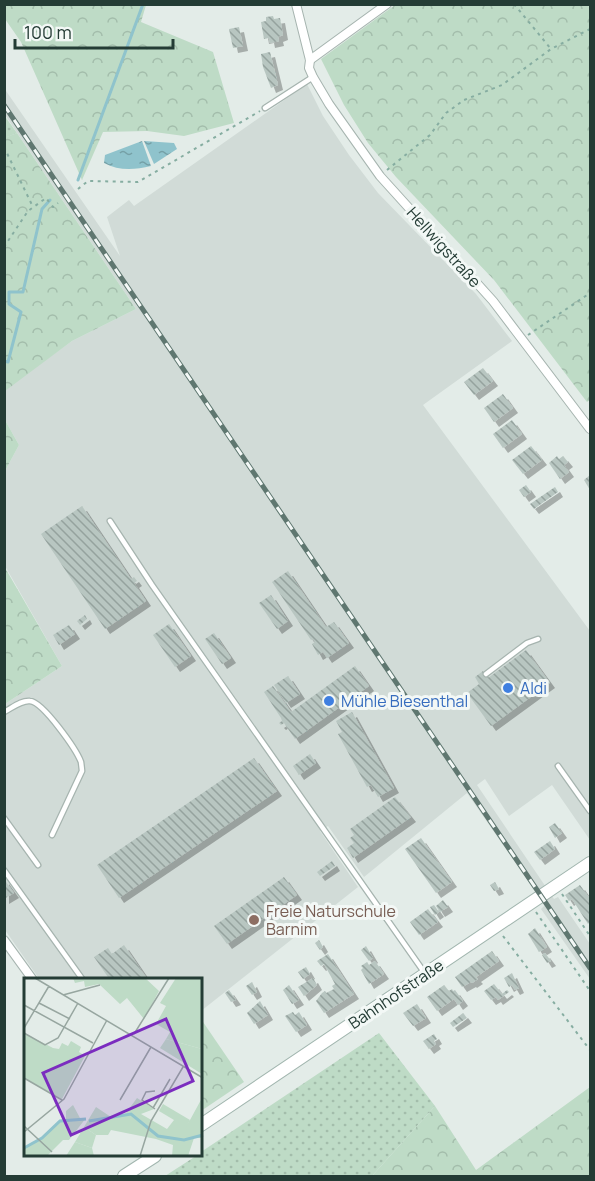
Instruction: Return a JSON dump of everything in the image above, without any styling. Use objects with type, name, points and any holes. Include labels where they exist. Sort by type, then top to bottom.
[{"type":"main road","name":"Bahnhofstraße","points":[[202,1124],[589,867]]},
{"type":"main road","points":[[124,1176],[152,1157]]},
{"type":"street","name":"Hellwigstraße","points":[[296,4],[310,60],[309,68],[328,104],[380,176],[493,301],[591,429]]},
{"type":"street","points":[[310,60],[387,4]]},
{"type":"street","points":[[4,940],[32,978]]},
{"type":"lane","points":[[265,108],[313,77]]},
{"type":"lane","points":[[110,521],[152,585],[425,975]]},
{"type":"lane","points":[[486,674],[527,643],[538,639]]},
{"type":"lane","points":[[4,712],[21,702],[30,701],[39,705],[64,734],[81,762],[82,771],[52,835]]},
{"type":"lane","points":[[558,766],[591,811]]},
{"type":"lane","points":[[4,818],[38,865]]},
{"type":"lane","points":[[4,870],[82,978]]},
{"type":"path","points":[[514,4],[551,49]]},
{"type":"path","points":[[380,176],[430,135],[446,113],[464,100],[502,85],[551,49],[591,29]]},
{"type":"path","points":[[78,189],[88,181],[138,182],[146,179],[265,108]]},
{"type":"path","points":[[4,147],[33,207]]},
{"type":"path","points":[[4,247],[27,211],[46,198],[53,207],[58,203]]},
{"type":"path","points":[[522,338],[591,293]]},
{"type":"path","points":[[557,887],[591,936]]},
{"type":"path","points":[[531,904],[591,991]]},
{"type":"path","points":[[497,927],[591,1050]]},
{"type":"shaded area","points":[[307,84],[323,116],[378,193],[476,294],[512,341],[423,405],[590,631],[590,840],[552,785],[509,816],[485,779],[477,785],[554,899],[558,897],[590,944],[590,979],[541,909],[545,905],[467,793],[364,877],[328,826],[320,831],[358,887],[202,1010],[202,978],[39,978],[5,930],[5,704],[62,666],[5,566],[5,471],[19,445],[5,420],[5,389],[72,341],[136,309],[5,115],[4,88],[120,256],[107,217],[129,200],[134,206]]},
{"type":"green space","points":[[4,5],[146,5],[141,22],[213,52],[234,123],[184,136],[147,131],[103,132],[82,180],[21,42],[5,19]]},
{"type":"green space","points":[[395,5],[590,5],[590,400],[587,402],[494,280],[396,177],[368,143],[344,105],[321,59]]},
{"type":"green space","points":[[4,115],[17,133],[5,138],[4,138]]},
{"type":"green space","points":[[17,133],[136,309],[72,341],[5,391],[4,138]]},
{"type":"green space","points":[[5,420],[19,445],[4,471]]},
{"type":"green space","points":[[4,566],[62,666],[5,704],[4,704]]},
{"type":"green space","points":[[202,1020],[244,1082],[202,1110]]},
{"type":"green space","points":[[379,1033],[435,1106],[372,1176],[165,1176],[194,1157],[202,1157],[202,1151]]},
{"type":"green space","points":[[590,1087],[590,1176],[372,1176],[435,1106],[476,1170]]},
{"type":"water","points":[[142,141],[151,166],[127,169],[104,163],[105,155]]},
{"type":"water","points":[[144,141],[174,143],[177,149],[154,164]]},
{"type":"building","points":[[273,16],[274,19],[280,18],[283,35],[278,37],[279,41],[270,43],[269,38],[264,39],[261,22],[266,21],[266,17]]},
{"type":"building","points":[[239,27],[243,46],[233,48],[229,29]]},
{"type":"building","points":[[270,52],[278,85],[271,88],[261,54]]},
{"type":"building","points":[[483,368],[493,381],[474,395],[464,382]]},
{"type":"building","points":[[503,394],[513,408],[494,422],[484,408]]},
{"type":"building","points":[[512,420],[522,434],[503,448],[493,434]]},
{"type":"building","points":[[531,446],[542,460],[523,474],[512,460]]},
{"type":"building","points":[[557,456],[559,459],[563,456],[568,462],[564,465],[569,472],[560,479],[549,463]]},
{"type":"building","points":[[590,475],[590,490],[584,480]]},
{"type":"building","points":[[526,485],[531,492],[524,497],[519,490]]},
{"type":"building","points":[[555,487],[558,492],[534,509],[530,504]]},
{"type":"building","points":[[82,506],[131,579],[134,577],[137,581],[134,583],[146,601],[105,629],[41,534]]},
{"type":"building","points":[[288,571],[326,627],[334,622],[349,643],[327,658],[323,652],[318,655],[312,644],[315,642],[311,640],[272,582]]},
{"type":"building","points":[[271,595],[288,621],[277,629],[259,603]]},
{"type":"building","points":[[85,615],[87,619],[80,625],[77,621]]},
{"type":"building","points":[[169,624],[191,656],[175,667],[153,635]]},
{"type":"building","points":[[69,625],[75,634],[59,645],[53,635]]},
{"type":"building","points":[[214,633],[231,658],[222,664],[205,639]]},
{"type":"building","name":"Aldi","points":[[526,650],[550,683],[491,726],[467,693],[479,684],[475,677],[483,671],[488,678]]},
{"type":"building","points":[[355,666],[369,686],[295,739],[284,723],[281,725],[279,723],[282,721],[281,718],[264,692],[273,686],[291,712]]},
{"type":"building","points":[[288,676],[300,694],[286,703],[274,685]]},
{"type":"building","points":[[352,712],[394,788],[378,797],[371,785],[367,787],[338,734],[342,732],[336,721]]},
{"type":"building","points":[[310,754],[316,763],[299,775],[293,766]]},
{"type":"building","points":[[254,758],[277,791],[119,898],[97,865]]},
{"type":"building","points":[[395,797],[411,817],[353,858],[347,848],[354,843],[350,838],[354,835],[350,829]]},
{"type":"building","points":[[555,823],[562,833],[555,838],[549,827]]},
{"type":"building","points":[[421,838],[452,882],[436,893],[405,849]]},
{"type":"building","points":[[550,841],[555,849],[540,860],[534,852]]},
{"type":"building","points":[[332,861],[335,866],[320,876],[317,872]]},
{"type":"building","points":[[284,877],[297,895],[227,944],[214,926]]},
{"type":"building","points":[[4,879],[14,893],[4,899]]},
{"type":"building","points":[[495,882],[499,889],[494,891],[490,885]]},
{"type":"building","points":[[580,885],[590,899],[590,922],[588,924],[572,899],[569,901],[565,895]]},
{"type":"building","points":[[443,900],[448,907],[440,912],[436,906]]},
{"type":"building","points":[[434,905],[439,912],[435,915],[430,907]]},
{"type":"building","points":[[428,909],[438,922],[419,935],[410,922]]},
{"type":"building","points":[[535,928],[547,947],[539,952],[528,934]]},
{"type":"building","points":[[319,940],[323,947],[320,950],[315,943]]},
{"type":"building","points":[[124,945],[147,978],[109,978],[94,957],[108,948],[112,954]]},
{"type":"building","points":[[366,946],[373,958],[369,961],[361,950]]},
{"type":"building","points":[[492,951],[499,961],[476,977],[478,979],[462,987],[455,977]]},
{"type":"building","points":[[545,953],[551,961],[547,963],[542,955]]},
{"type":"building","points":[[328,954],[354,994],[324,1013],[316,1001],[325,991],[326,993],[334,989],[332,986],[335,984],[324,964],[321,966],[317,961]]},
{"type":"building","points":[[375,961],[384,974],[369,984],[361,966]]},
{"type":"building","points":[[306,967],[310,974],[303,979],[298,972]]},
{"type":"building","points":[[512,973],[519,988],[515,990],[512,985],[509,987],[504,978]]},
{"type":"building","points":[[313,978],[317,985],[304,996],[298,987]]},
{"type":"building","points":[[252,982],[257,992],[252,995],[246,986]]},
{"type":"building","points":[[494,984],[502,994],[507,990],[509,992],[498,1000],[496,997],[491,1000],[484,991]]},
{"type":"building","points":[[289,985],[299,1000],[292,1004],[283,990]]},
{"type":"building","points":[[444,985],[449,991],[455,990],[463,1001],[458,1005],[454,999],[437,1011],[427,997]]},
{"type":"building","points":[[229,990],[236,1000],[231,1002],[225,993]]},
{"type":"building","points":[[260,1001],[268,1015],[254,1024],[247,1013]]},
{"type":"building","points":[[417,1004],[426,1018],[413,1026],[403,1013]]},
{"type":"building","points":[[293,1012],[295,1015],[299,1012],[307,1025],[296,1032],[285,1016]]},
{"type":"building","points":[[463,1013],[467,1018],[453,1027],[450,1023]]},
{"type":"building","points":[[434,1034],[437,1039],[434,1041],[436,1044],[429,1049],[423,1041]]},
{"type":"waterway","points":[[78,180],[143,4]]},
{"type":"waterway","points":[[4,361],[8,362],[21,312],[9,304],[9,292],[23,292],[42,209],[50,200]]},
{"type":"railway","points":[[4,105],[590,968]]},
{"type":"place","name":"Aldi","points":[[508,688]]},
{"type":"place","name":"Mühle Biesenthal","points":[[329,701]]},
{"type":"place","name":"Freie Naturschule Barnim","points":[[254,920]]}]
